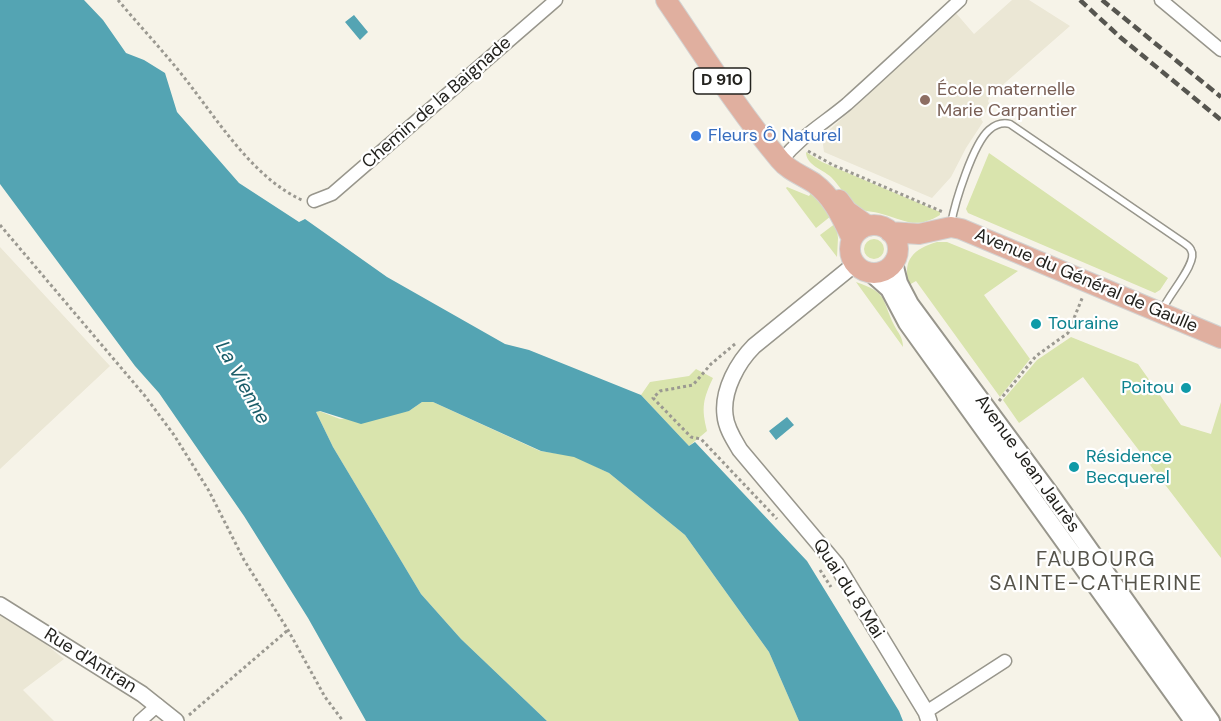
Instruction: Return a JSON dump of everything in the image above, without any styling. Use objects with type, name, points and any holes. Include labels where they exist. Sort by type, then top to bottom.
[{"type":"main road","name":"D 910","points":[[666,0],[750,122],[822,190],[841,215],[852,239]]},
{"type":"main road","name":"D 910","points":[[681,0],[784,156],[800,165],[826,186],[847,211],[868,226]]},
{"type":"main road","points":[[868,226],[880,226],[890,232],[895,238],[896,258],[886,270],[863,269],[850,252],[852,239],[868,226]]},
{"type":"main road","name":"Avenue du Général de Gaulle","points":[[890,232],[919,234],[951,227],[961,229],[1221,338]]},
{"type":"main road","name":"Avenue du Général de Gaulle","points":[[896,258],[908,244],[930,232]]},
{"type":"main road","name":"Avenue Jean Jaurès","points":[[896,258],[899,283],[910,304],[989,410],[1211,721]]},
{"type":"main road","name":"Avenue Jean Jaurès","points":[[863,269],[889,289],[906,323],[1193,721]]},
{"type":"street","name":"Chemin de la Baignade","points":[[314,201],[332,194],[556,0]]},
{"type":"street","points":[[784,156],[802,137],[838,111],[868,85],[960,0]]},
{"type":"street","points":[[1161,0],[1221,50]]},
{"type":"street","name":"Quai du 8 Mai","points":[[863,269],[754,346],[743,357],[731,381],[725,415],[740,450],[836,564],[928,717]]},
{"type":"street","name":"Rue d'Antran","points":[[0,605],[158,705],[175,720]]},
{"type":"street","points":[[928,717],[1005,661]]},
{"type":"street","points":[[140,721],[158,705]]},
{"type":"lane","points":[[951,227],[955,208],[976,150],[990,128],[1003,122],[1010,124],[1192,250],[1193,258],[1186,273],[1167,298],[1162,313]]},
{"type":"path","points":[[118,0],[192,88],[216,122],[267,177],[285,192],[302,200],[314,201]]},
{"type":"path","name":"Avenue du Général de Gaulle","points":[[784,156],[804,149],[833,165],[942,211],[951,227]]},
{"type":"path","points":[[0,225],[146,396],[174,435],[209,491],[244,560],[288,630],[325,697],[343,721]]},
{"type":"path","points":[[989,410],[1000,401],[1036,356],[1068,333],[1088,282]]},
{"type":"path","points":[[735,350],[738,346]]},
{"type":"path","points":[[175,720],[188,715],[288,630]]},
{"type":"shaded area","name":"École maternelle Marie Carpantier","points":[[1012,0],[1029,0],[1070,26],[990,96],[988,101],[990,106],[981,119],[983,122],[951,177],[932,198],[824,152],[822,137],[955,12],[974,34]]},
{"type":"shaded area","points":[[0,247],[110,366],[0,469]]},
{"type":"shaded area","points":[[0,607],[64,659],[23,690],[54,721],[0,721]]},
{"type":"green space","points":[[806,152],[822,162],[940,212],[940,215],[917,223],[858,208],[831,177],[812,164]]},
{"type":"green space","points":[[989,153],[1168,278],[1160,290],[1155,293],[968,213],[966,209]]},
{"type":"green space","points":[[787,187],[809,196],[811,193],[831,216],[816,228]]},
{"type":"green space","points":[[836,223],[838,238],[837,257],[820,235]]},
{"type":"green space","points":[[870,239],[878,239],[884,245],[884,253],[878,259],[870,259],[864,253],[864,245]]},
{"type":"green space","points":[[937,242],[947,242],[1018,271],[984,295],[1030,359],[1000,397],[916,281],[909,285],[907,268],[912,256],[922,248]]},
{"type":"green space","points":[[856,282],[879,293],[901,338],[903,347]]},
{"type":"green space","points":[[1071,337],[1138,364],[1181,425],[1211,434],[1221,402],[1221,558],[1083,377],[1019,423],[1003,400],[1037,360]]},
{"type":"green space","points":[[696,369],[713,378],[704,404],[707,431],[689,446],[641,395],[650,382],[689,376]]},
{"type":"green space","points":[[422,402],[433,402],[540,451],[574,456],[609,473],[685,535],[769,652],[799,721],[547,721],[461,639],[421,594],[333,447],[316,412],[340,419],[409,411]]},
{"type":"water","name":"La Vienne","points":[[0,0],[84,0],[103,20],[126,53],[144,60],[165,73],[177,112],[239,183],[299,222],[305,219],[387,277],[505,344],[529,350],[641,395],[689,446],[695,442],[807,561],[903,721],[799,721],[769,652],[685,535],[609,473],[574,457],[541,451],[433,402],[422,402],[409,411],[361,424],[320,411],[316,412],[333,447],[421,594],[461,639],[547,721],[366,721],[308,618],[244,516],[159,393],[135,366],[0,184]]},
{"type":"water","points":[[354,15],[368,32],[360,40],[345,22]]},
{"type":"water","points":[[787,417],[794,425],[776,440],[769,431]]},
{"type":"railway","points":[[1080,0],[1120,37],[1221,120]]},
{"type":"railway","points":[[1102,0],[1221,97]]},
{"type":"place","name":"École maternelle Marie Carpantier","points":[[925,100]]},
{"type":"place","name":"Fleurs Ô Naturel","points":[[696,136]]},
{"type":"place","name":"Touraine","points":[[1036,324]]},
{"type":"place","name":"Poitou","points":[[1186,388]]},
{"type":"place","name":"Résidence Becquerel","points":[[1074,467]]},
{"type":"district","name":"FAUBOURG SAINTE-CATHERINE","points":[[1096,572]]}]
